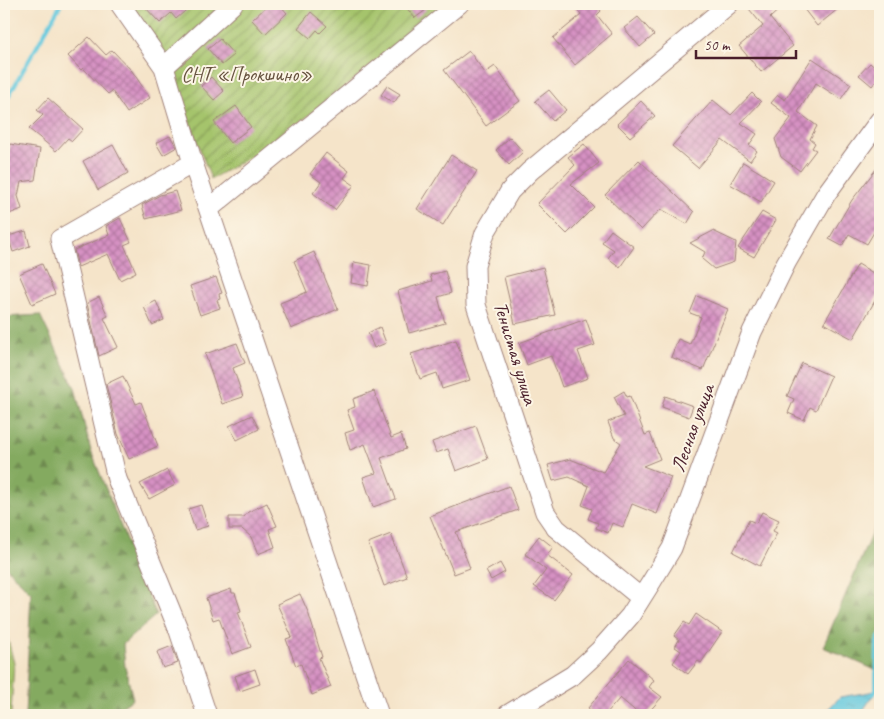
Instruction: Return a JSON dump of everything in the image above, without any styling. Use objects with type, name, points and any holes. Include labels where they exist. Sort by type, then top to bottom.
[{"type":"street","points":[[121,4],[164,67],[379,715]]},
{"type":"street","points":[[164,67],[233,4]]},
{"type":"street","points":[[210,208],[459,4]]},
{"type":"street","name":"Тенистая улица","points":[[640,597],[556,528],[545,512],[476,305],[476,266],[485,233],[510,191],[530,170],[729,4]]},
{"type":"street","name":"Лесная улица","points":[[507,715],[572,675],[599,651],[630,616],[672,548],[752,332],[786,263],[826,194],[880,120]]},
{"type":"street","points":[[194,162],[60,239],[117,479],[179,631],[208,715]]},
{"type":"green space","name":"СНТ «Прокшино»","points":[[130,4],[449,4],[274,143],[211,179],[180,96]]},
{"type":"green space","points":[[40,315],[75,388],[91,451],[156,615],[123,644],[125,667],[133,699],[110,715],[25,715],[31,593],[4,565],[4,317]]},
{"type":"green space","points":[[880,514],[880,672],[823,647]]},
{"type":"green space","points":[[4,624],[14,663],[11,715],[4,715]]},
{"type":"water","points":[[876,691],[860,715],[822,715],[840,697]]},
{"type":"building","points":[[142,4],[193,4],[176,19],[171,13],[160,23]]},
{"type":"building","points":[[269,4],[279,4],[287,13],[265,34],[252,20]]},
{"type":"building","points":[[403,4],[421,4],[426,10],[415,18]]},
{"type":"building","points":[[572,4],[596,4],[601,11],[597,15],[612,34],[575,65],[553,38],[581,15]]},
{"type":"building","points":[[745,4],[785,4],[770,18],[793,46],[761,72],[739,46],[763,26]]},
{"type":"building","points":[[800,4],[844,4],[817,26]]},
{"type":"building","points":[[311,12],[327,26],[320,33],[317,30],[310,38],[298,28]]},
{"type":"building","points":[[638,17],[654,35],[640,47],[624,28]]},
{"type":"building","points":[[89,37],[106,55],[112,50],[132,71],[150,98],[127,113],[112,91],[108,94],[83,68],[81,70],[68,56]]},
{"type":"building","points":[[220,39],[234,55],[222,65],[208,49]]},
{"type":"building","points":[[469,51],[485,73],[495,66],[520,101],[486,126],[444,70]]},
{"type":"building","points":[[812,58],[851,84],[841,99],[816,83],[798,112],[817,126],[810,139],[815,143],[812,148],[816,150],[800,171],[781,157],[775,139],[791,118],[771,103],[778,95],[785,100]]},
{"type":"building","points":[[870,63],[880,72],[880,76],[872,86],[859,75]]},
{"type":"building","points":[[211,77],[224,91],[214,100],[201,86]]},
{"type":"building","points":[[387,86],[400,94],[394,103],[381,95]]},
{"type":"building","points":[[549,90],[566,110],[553,121],[535,101]]},
{"type":"building","points":[[752,93],[761,102],[741,123],[757,134],[749,145],[757,151],[750,161],[722,140],[698,168],[672,146],[713,100],[731,115]]},
{"type":"building","points":[[48,98],[83,129],[72,141],[68,138],[56,151],[29,129],[43,115],[37,110]]},
{"type":"building","points":[[641,101],[655,116],[630,137],[617,124]]},
{"type":"building","points":[[236,106],[251,127],[230,143],[214,122]]},
{"type":"building","points":[[170,136],[177,147],[163,155],[156,143]]},
{"type":"building","points":[[510,137],[523,152],[509,165],[496,150]]},
{"type":"building","points":[[10,144],[40,149],[35,180],[21,182],[18,196],[22,209],[4,216],[4,182]]},
{"type":"building","points":[[584,144],[599,163],[571,184],[594,207],[567,234],[537,204],[575,165],[568,157]]},
{"type":"building","points":[[113,145],[128,173],[98,190],[83,161]]},
{"type":"building","points":[[326,153],[349,171],[344,178],[354,185],[335,210],[313,193],[321,182],[310,174]]},
{"type":"building","points":[[451,155],[477,171],[443,225],[417,209]]},
{"type":"building","points":[[639,160],[694,212],[687,224],[661,209],[641,230],[605,195]]},
{"type":"building","points":[[743,162],[774,181],[761,202],[730,184]]},
{"type":"building","points":[[880,164],[880,222],[867,244],[849,234],[842,246],[829,239],[852,200]]},
{"type":"building","points":[[175,191],[181,210],[146,219],[142,205],[160,195]]},
{"type":"building","points":[[762,212],[776,220],[754,257],[738,248]]},
{"type":"building","points":[[120,218],[131,242],[124,245],[136,272],[120,280],[108,254],[78,267],[74,250],[109,235],[106,226]]},
{"type":"building","points":[[611,230],[634,247],[620,267],[608,258],[614,250],[602,242]]},
{"type":"building","points":[[26,231],[30,246],[13,252],[8,236]]},
{"type":"building","points":[[713,231],[736,242],[734,262],[714,269],[702,259],[705,252],[690,243]]},
{"type":"building","points":[[314,252],[338,309],[291,329],[280,303],[307,292],[294,261]]},
{"type":"building","points":[[354,262],[371,265],[368,286],[351,283]]},
{"type":"building","points":[[42,264],[55,294],[32,304],[19,274]]},
{"type":"building","points":[[858,264],[880,277],[880,292],[853,339],[824,323]]},
{"type":"building","points":[[543,267],[555,315],[515,324],[504,277]]},
{"type":"building","points":[[445,271],[451,293],[438,297],[445,323],[409,333],[398,291],[432,281],[430,275]]},
{"type":"building","points":[[216,277],[222,293],[219,294],[220,299],[217,300],[220,308],[200,315],[190,286]]},
{"type":"building","points":[[697,296],[728,309],[703,370],[671,357],[678,339],[690,344],[701,317],[690,313]]},
{"type":"building","points":[[99,297],[108,316],[104,318],[118,347],[99,356],[87,303]]},
{"type":"building","points":[[156,301],[164,320],[152,325],[144,307]]},
{"type":"building","points":[[586,319],[595,345],[578,351],[588,378],[562,387],[551,356],[527,365],[519,343]]},
{"type":"building","points":[[380,327],[386,343],[374,348],[368,333]]},
{"type":"building","points":[[456,340],[470,380],[442,389],[437,373],[420,379],[411,354]]},
{"type":"building","points":[[237,343],[245,363],[233,368],[243,397],[222,404],[205,354]]},
{"type":"building","points":[[802,363],[831,376],[816,410],[810,407],[804,420],[788,413],[794,399],[787,396]]},
{"type":"building","points":[[123,376],[136,404],[141,402],[158,446],[129,459],[118,434],[106,384]]},
{"type":"building","points":[[374,391],[391,438],[401,434],[406,449],[381,458],[396,499],[373,507],[363,477],[376,473],[365,444],[350,450],[345,433],[354,430],[347,410],[355,407],[353,399]]},
{"type":"building","points":[[624,391],[627,397],[630,396],[645,435],[650,433],[660,459],[643,466],[671,477],[657,514],[632,504],[623,527],[612,523],[608,533],[596,528],[598,523],[588,519],[592,509],[582,505],[589,486],[569,477],[553,481],[548,465],[570,459],[603,472],[621,443],[614,438],[608,422],[624,416],[614,397]]},
{"type":"building","points":[[665,396],[693,406],[689,417],[662,407]]},
{"type":"building","points":[[252,415],[259,429],[237,440],[229,426]]},
{"type":"building","points":[[476,426],[488,459],[456,471],[448,449],[436,453],[432,442]]},
{"type":"building","points":[[167,470],[175,485],[149,499],[140,484]]},
{"type":"building","points":[[509,486],[518,510],[456,532],[470,568],[454,574],[430,516]]},
{"type":"building","points":[[267,503],[277,526],[269,529],[275,547],[258,554],[251,537],[242,529],[229,529],[229,517],[244,517],[248,512]]},
{"type":"building","points":[[201,505],[208,526],[195,530],[188,509]]},
{"type":"building","points":[[762,512],[779,520],[773,531],[777,533],[760,566],[733,552],[749,520],[756,523]]},
{"type":"building","points":[[391,534],[407,577],[384,586],[368,543]]},
{"type":"building","points":[[539,536],[553,547],[547,555],[573,575],[554,600],[534,586],[546,570],[525,554]]},
{"type":"building","points":[[500,563],[505,572],[491,580],[486,571]]},
{"type":"building","points":[[231,589],[232,593],[235,593],[241,611],[238,612],[251,647],[232,654],[219,618],[213,620],[206,598]]},
{"type":"building","points":[[300,594],[308,612],[322,657],[319,658],[331,687],[312,695],[301,664],[296,666],[286,639],[292,637],[277,604]]},
{"type":"building","points":[[696,614],[722,632],[701,663],[698,661],[688,674],[673,663],[681,651],[675,647],[679,640],[674,636],[684,622],[689,625]]},
{"type":"building","points":[[172,646],[178,663],[163,668],[157,652]]},
{"type":"building","points":[[629,659],[654,680],[649,687],[662,697],[646,715],[640,715],[620,698],[605,715],[597,715],[588,708]]},
{"type":"building","points":[[255,669],[260,684],[240,691],[235,676]]},
{"type":"waterway","points":[[4,104],[61,4]]},
{"type":"waterway","points":[[873,694],[876,691],[877,642],[880,635]]}]
